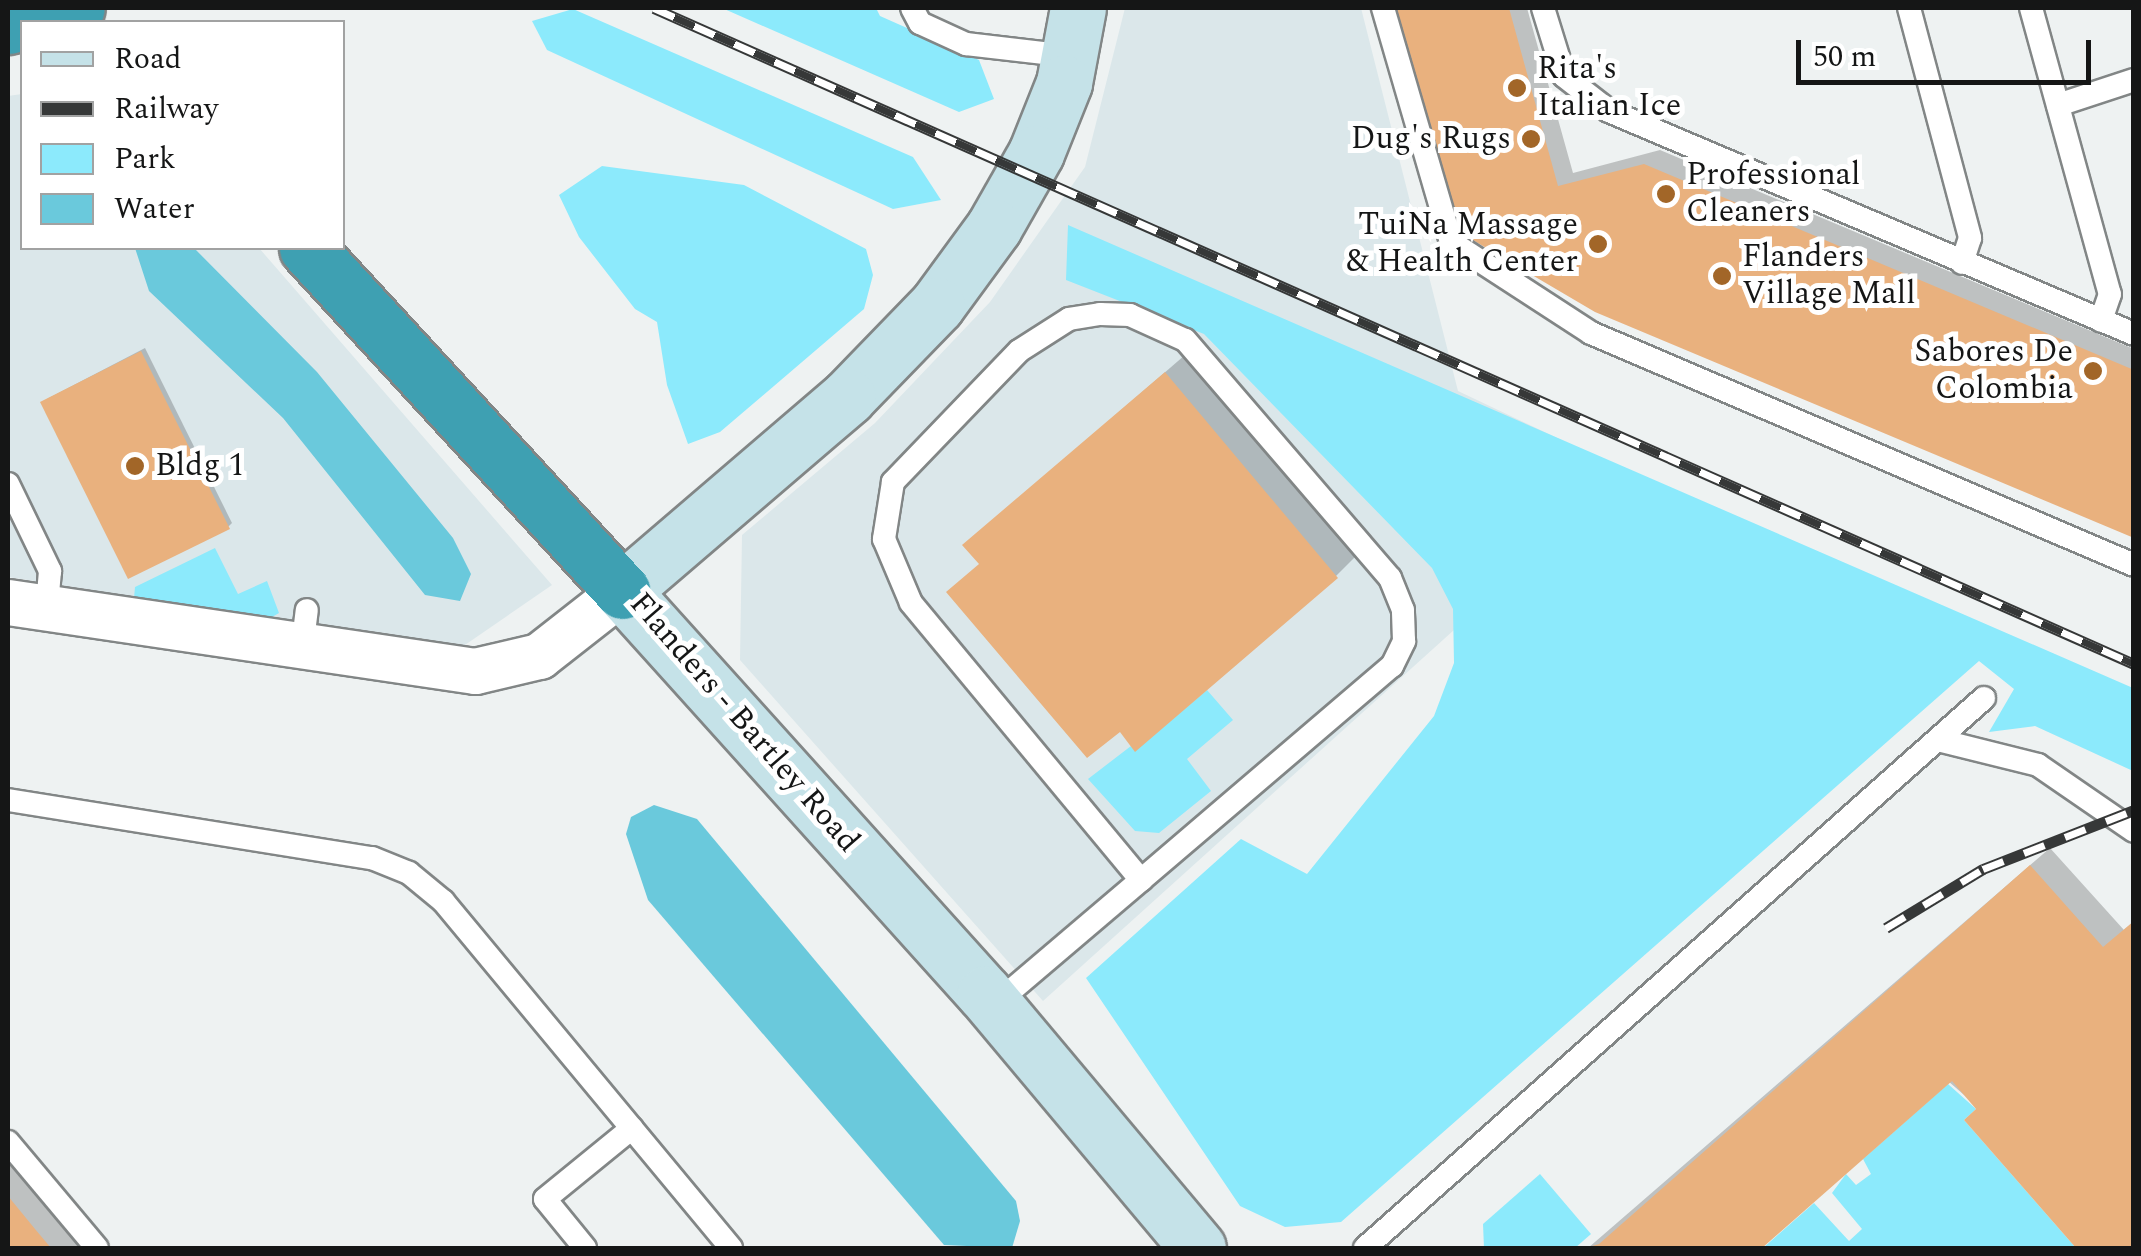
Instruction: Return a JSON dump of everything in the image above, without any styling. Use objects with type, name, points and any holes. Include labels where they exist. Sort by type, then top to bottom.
[{"type":"highway","points":[[31,20],[77,8]]},
{"type":"highway","points":[[309,250],[622,592]]},
{"type":"main road","name":"Flanders - Bartley Road","points":[[1074,32],[1036,153],[994,228],[936,305],[848,397],[622,592],[994,1005],[1198,1248]]},
{"type":"street","points":[[27,605],[304,630],[457,671],[508,667],[538,656],[622,592]]},
{"type":"lane","points":[[912,8],[920,23],[966,44],[1074,32]]},
{"type":"lane","points":[[1382,8],[1451,242],[1591,333],[2134,565]]},
{"type":"lane","points":[[1544,8],[1564,76],[1595,104],[2134,334]]},
{"type":"lane","points":[[1909,8],[1970,238],[1962,263]]},
{"type":"lane","points":[[2032,8],[2110,294],[2101,320]]},
{"type":"lane","points":[[2058,105],[2134,80]]},
{"type":"lane","points":[[994,1005],[1141,880],[1392,666],[1405,626],[1390,578],[1185,340],[1130,315],[1100,314],[1042,331],[893,482],[884,539],[911,604],[1141,880]]},
{"type":"lane","points":[[8,484],[50,570],[27,605]]},
{"type":"lane","points":[[1365,1248],[1984,698]]},
{"type":"lane","points":[[1938,740],[2038,765],[2134,831]]},
{"type":"lane","points":[[8,800],[397,866],[442,900],[731,1248]]},
{"type":"lane","points":[[585,1248],[545,1199],[632,1128]]},
{"type":"lane","points":[[8,1142],[96,1248]]},
{"type":"shaded area","points":[[1125,8],[1361,8],[1458,391],[1629,472],[1043,1001],[740,660],[742,535],[875,423],[990,302],[1085,167]]},
{"type":"shaded area","points":[[20,94],[20,250],[261,250],[552,585],[462,647],[8,577],[8,96]]},
{"type":"green space","points":[[722,8],[876,8],[880,16],[979,60],[994,99],[959,112]]},
{"type":"green space","points":[[573,9],[913,157],[941,200],[893,209],[547,50],[532,21]]},
{"type":"green space","points":[[602,166],[744,185],[866,249],[873,275],[864,309],[720,432],[688,444],[667,385],[657,322],[635,309],[579,237],[559,195]]},
{"type":"green space","points":[[1068,225],[2133,688],[2133,771],[2035,726],[1989,732],[2014,689],[1979,661],[1341,1222],[1285,1227],[1240,1206],[1086,978],[1241,839],[1307,874],[1434,716],[1454,663],[1453,609],[1432,568],[1204,334],[1066,280]]},
{"type":"green space","points":[[215,548],[238,594],[267,581],[279,613],[267,620],[134,598],[135,587]]},
{"type":"green space","points":[[1207,690],[1233,720],[1187,759],[1211,791],[1159,833],[1135,831],[1088,779],[1131,746],[1135,751]]},
{"type":"green space","points":[[1948,1084],[1976,1109],[1964,1120],[2076,1248],[1763,1248],[1814,1203],[1849,1241],[1862,1229],[1832,1193],[1846,1174],[1856,1185],[1871,1174],[1863,1159]]},
{"type":"green space","points":[[1540,1174],[1591,1234],[1575,1248],[1484,1248],[1483,1224]]},
{"type":"water","points":[[136,250],[196,250],[317,372],[453,538],[471,574],[460,601],[425,595],[283,418],[149,291]]},
{"type":"water","points":[[654,805],[697,819],[1016,1201],[1020,1221],[1012,1248],[944,1245],[648,900],[626,834],[631,817]]},
{"type":"building","name":"Flanders Village Mall","points":[[1395,8],[1509,8],[1558,186],[1644,164],[2134,370],[2134,538],[1595,312],[1471,239],[1468,228],[1457,232]]},
{"type":"building","name":"Bldg 1","points":[[141,351],[230,529],[128,579],[40,402]]},
{"type":"building","points":[[1165,372],[1338,578],[1135,752],[1120,732],[1087,758],[946,592],[979,564],[962,545]]},
{"type":"building","points":[[2030,865],[2103,947],[2134,921],[2134,1248],[2076,1248],[1964,1120],[1976,1109],[1952,1081],[1762,1248],[1586,1248],[1599,1244]]},
{"type":"building","points":[[8,1196],[35,1229],[51,1248],[8,1248]]},
{"type":"railway","points":[[654,8],[2134,664]]},
{"type":"railway","points":[[1886,928],[1983,869],[2134,810]]},
{"type":"place","name":"Rita's Italian Ice","points":[[1517,88]]},
{"type":"place","name":"Dug's Rugs","points":[[1531,139]]},
{"type":"place","name":"Professional Cleaners","points":[[1666,194]]},
{"type":"place","name":"TuiNa Massage & Health Center","points":[[1598,244]]},
{"type":"place","name":"Flanders Village Mall","points":[[1722,276]]},
{"type":"place","name":"Sabores De Colombia","points":[[2093,371]]},
{"type":"place","name":"Bldg 1","points":[[135,466]]}]
